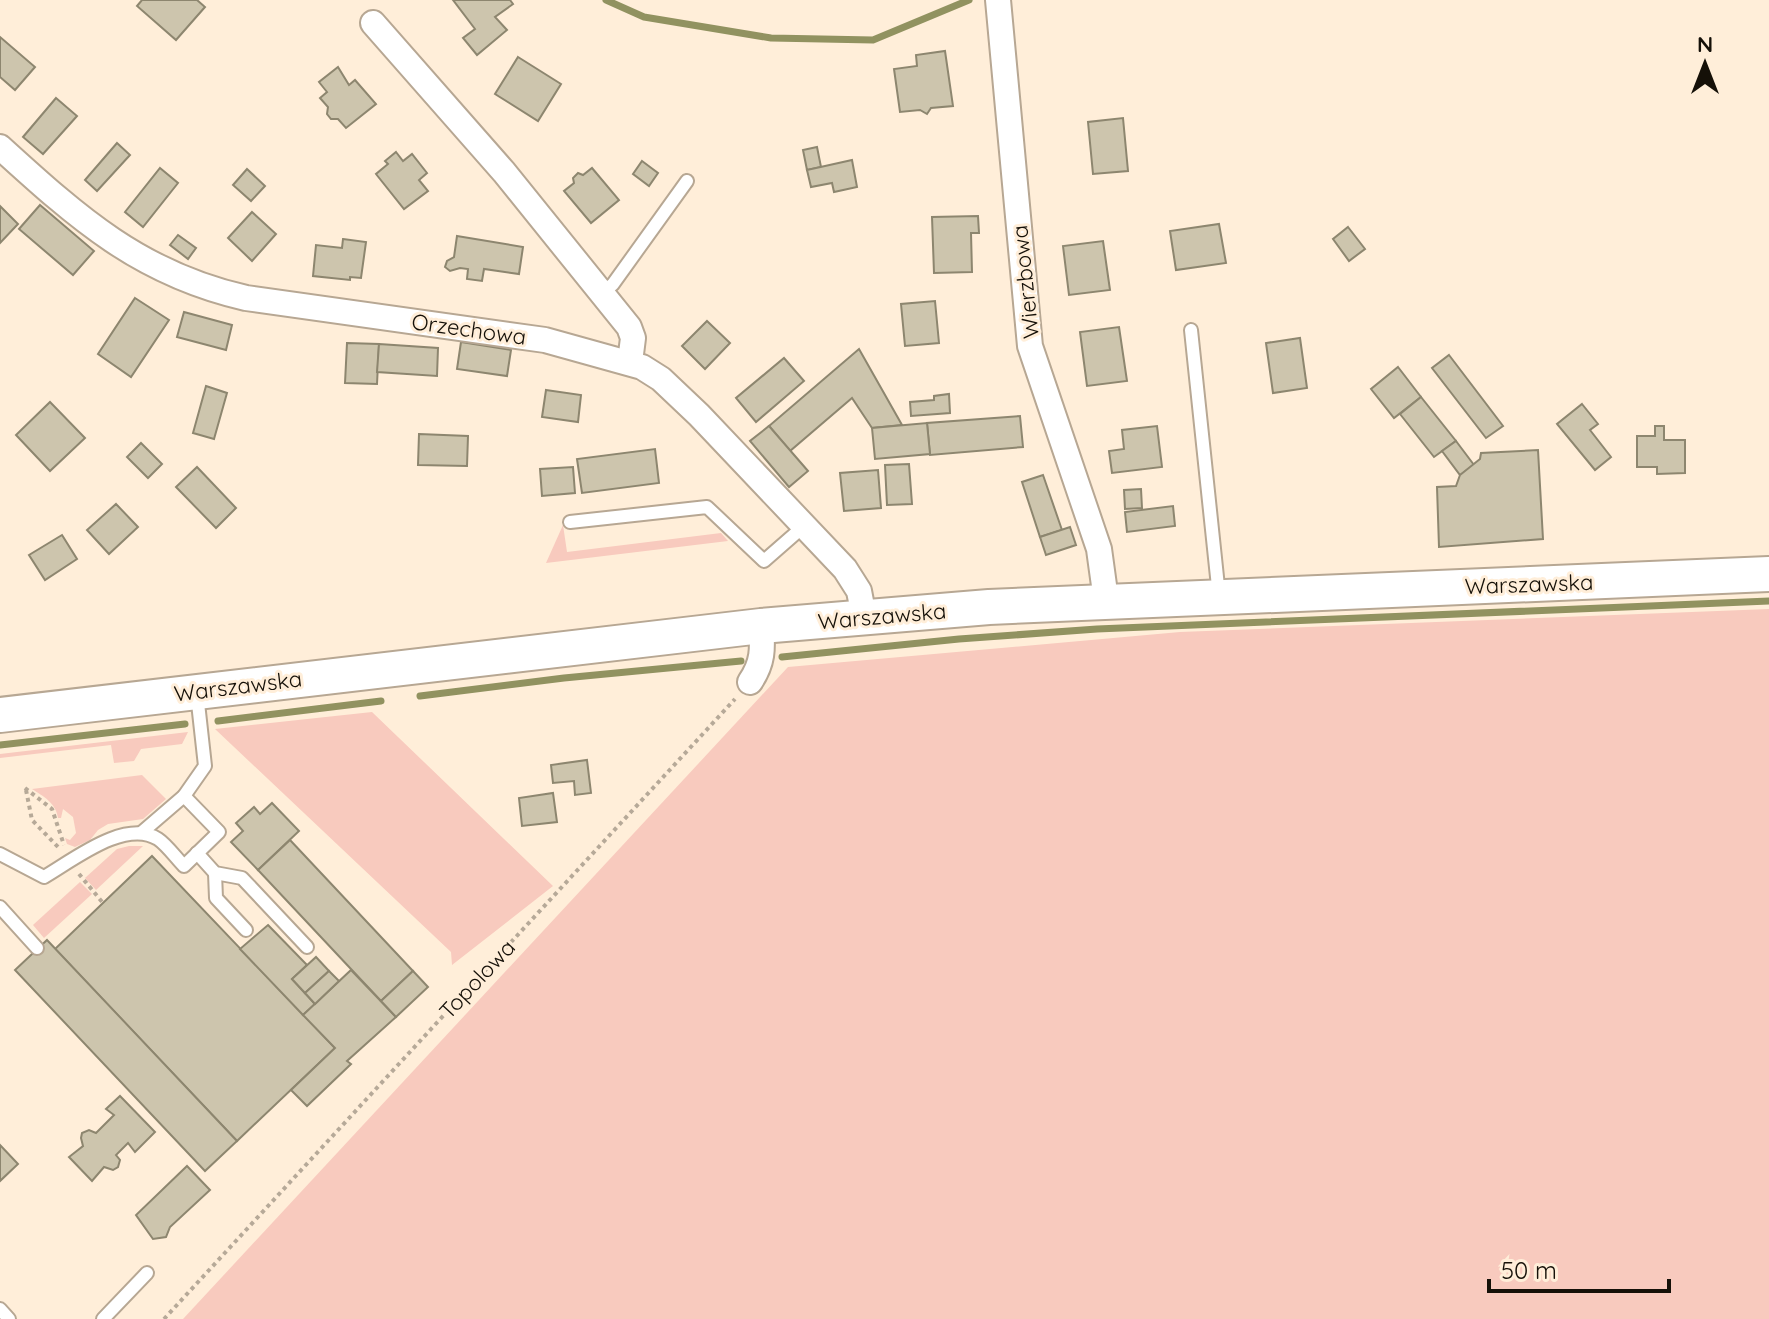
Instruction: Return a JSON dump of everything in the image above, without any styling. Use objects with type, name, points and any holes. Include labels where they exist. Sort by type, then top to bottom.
[{"type":"main road","name":"Warszawska","points":[[0,715],[761,626],[864,617],[1106,600],[1769,574]]},
{"type":"street","name":"Wierzbowa","points":[[998,0],[1030,346],[1099,549],[1106,600]]},
{"type":"street","points":[[373,23],[504,172],[602,294],[632,334],[630,362]]},
{"type":"street","name":"Orzechowa","points":[[0,147],[99,232],[160,269],[203,287],[246,298],[545,340],[630,362],[653,373],[683,399],[854,582],[864,617]]},
{"type":"street","points":[[750,682],[759,669],[763,654],[761,626]]},
{"type":"lane","points":[[602,294],[613,284],[687,181]]},
{"type":"lane","points":[[1191,330],[1219,596]]},
{"type":"lane","points":[[570,522],[707,507],[764,561],[804,526]]},
{"type":"lane","points":[[141,833],[184,796],[205,766],[196,691]]},
{"type":"lane","points":[[0,854],[44,877],[107,840],[124,834],[141,833],[158,839],[184,866],[219,832],[184,796]]},
{"type":"lane","points":[[197,853],[215,873],[242,878],[307,947]]},
{"type":"lane","points":[[215,873],[216,898],[246,930]]},
{"type":"lane","points":[[0,907],[37,948]]},
{"type":"lane","points":[[103,1319],[147,1273]]},
{"type":"lane","points":[[0,1309],[9,1319]]},
{"type":"path","name":"Topolowa","points":[[164,1319],[750,682]]},
{"type":"path","points":[[63,843],[55,817],[46,802],[25,788],[32,820],[72,861]]},
{"type":"shaded area","points":[[563,525],[567,552],[721,533],[728,541],[546,563]]},
{"type":"shaded area","points":[[1769,609],[1769,1319],[183,1319],[788,667],[1180,632]]},
{"type":"shaded area","points":[[372,712],[553,886],[452,965],[451,952],[215,729]]},
{"type":"shaded area","points":[[188,732],[182,744],[141,749],[134,761],[114,763],[111,745],[0,758],[0,754]]},
{"type":"shaded area","points":[[142,775],[166,799],[143,819],[108,824],[90,840],[75,847],[67,844],[65,838],[70,840],[76,833],[73,817],[63,809],[61,818],[58,818],[52,804],[32,789]]},
{"type":"shaded area","points":[[143,846],[96,890],[85,878],[117,849]]},
{"type":"shaded area","points":[[80,882],[92,894],[44,938],[33,925]]},
{"type":"building","points":[[142,0],[197,0],[205,7],[176,40],[137,6]]},
{"type":"building","points":[[453,0],[510,0],[513,4],[495,17],[507,30],[477,55],[463,38],[475,29]]},
{"type":"building","points":[[0,37],[35,67],[15,90],[0,77]]},
{"type":"building","points":[[945,51],[953,106],[931,108],[927,114],[920,110],[900,112],[894,69],[917,66],[916,55]]},
{"type":"building","points":[[518,57],[561,84],[538,121],[495,94]]},
{"type":"building","points":[[338,67],[349,85],[355,80],[376,104],[346,128],[338,119],[331,119],[327,114],[328,107],[320,98],[327,92],[319,82]]},
{"type":"building","points":[[56,98],[77,116],[43,154],[23,137]]},
{"type":"building","points":[[1123,118],[1128,171],[1093,174],[1088,122]]},
{"type":"building","points":[[117,143],[130,155],[97,191],[85,180]]},
{"type":"building","points":[[817,147],[821,167],[807,170],[803,150]]},
{"type":"building","points":[[396,152],[403,161],[412,154],[427,173],[419,180],[428,191],[404,209],[376,174]]},
{"type":"building","points":[[852,160],[857,187],[834,192],[832,183],[811,187],[807,170]]},
{"type":"building","points":[[642,161],[658,173],[649,186],[633,174]]},
{"type":"building","points":[[160,168],[178,183],[143,227],[125,212]]},
{"type":"building","points":[[592,168],[619,200],[591,223],[564,191],[574,183],[573,178],[578,173],[583,175]]},
{"type":"building","points":[[247,169],[265,186],[251,201],[233,185]]},
{"type":"building","points":[[40,205],[94,251],[73,275],[19,229]]},
{"type":"building","points":[[0,206],[18,224],[0,243]]},
{"type":"building","points":[[252,212],[276,234],[252,261],[228,238]]},
{"type":"building","points":[[978,216],[979,233],[971,233],[972,272],[934,273],[932,217]]},
{"type":"building","points":[[1219,224],[1226,263],[1176,270],[1170,231]]},
{"type":"building","points":[[1348,227],[1365,249],[1349,261],[1333,239]]},
{"type":"building","points":[[178,235],[196,248],[188,259],[170,245]]},
{"type":"building","points":[[457,236],[523,247],[519,274],[484,269],[482,281],[467,279],[468,269],[450,271],[445,267],[447,261],[454,257]]},
{"type":"building","points":[[343,239],[366,242],[361,278],[350,277],[350,280],[313,276],[316,245],[342,248]]},
{"type":"building","points":[[1103,241],[1110,290],[1069,295],[1063,246]]},
{"type":"building","points":[[135,298],[169,320],[131,377],[98,354]]},
{"type":"building","points":[[935,301],[939,343],[905,346],[901,304]]},
{"type":"building","points":[[184,312],[232,325],[226,350],[177,337]]},
{"type":"building","points":[[707,321],[730,343],[705,369],[682,346]]},
{"type":"building","points":[[1119,327],[1127,381],[1087,386],[1080,332]]},
{"type":"building","points":[[1300,338],[1307,388],[1273,393],[1266,343]]},
{"type":"building","points":[[461,342],[511,350],[507,376],[457,369]]},
{"type":"building","points":[[347,343],[379,344],[377,384],[345,383]]},
{"type":"building","points":[[379,344],[438,348],[437,376],[377,372]]},
{"type":"building","points":[[859,349],[902,425],[872,428],[852,398],[790,451],[769,426]]},
{"type":"building","points":[[1449,355],[1503,426],[1486,438],[1432,368]]},
{"type":"building","points":[[784,358],[804,381],[756,422],[736,398]]},
{"type":"building","points":[[1398,367],[1421,397],[1394,418],[1371,389]]},
{"type":"building","points":[[206,386],[227,393],[214,439],[193,433]]},
{"type":"building","points":[[546,390],[581,395],[578,422],[542,417]]},
{"type":"building","points":[[949,394],[950,413],[911,416],[910,402],[934,400],[934,396]]},
{"type":"building","points":[[1421,397],[1456,441],[1434,457],[1400,414]]},
{"type":"building","points":[[50,402],[85,438],[50,471],[16,435]]},
{"type":"building","points":[[1582,404],[1598,424],[1590,430],[1611,457],[1595,470],[1557,424]]},
{"type":"building","points":[[1020,416],[1023,447],[930,455],[927,423]]},
{"type":"building","points":[[927,423],[930,454],[875,459],[872,428]]},
{"type":"building","points":[[769,426],[808,471],[789,487],[750,441]]},
{"type":"building","points":[[1157,426],[1162,467],[1112,473],[1109,451],[1124,449],[1122,430]]},
{"type":"building","points":[[1655,426],[1664,426],[1664,440],[1685,440],[1685,473],[1657,474],[1657,467],[1637,467],[1637,436],[1655,436]]},
{"type":"building","points":[[419,434],[468,436],[467,466],[418,465]]},
{"type":"building","points":[[1456,441],[1474,465],[1460,475],[1442,451]]},
{"type":"building","points":[[141,443],[162,464],[148,478],[127,457]]},
{"type":"building","points":[[655,449],[659,483],[582,493],[577,459]]},
{"type":"building","points":[[1538,450],[1543,539],[1439,547],[1437,487],[1456,486],[1460,475],[1480,459],[1481,453]]},
{"type":"building","points":[[909,464],[912,504],[887,505],[885,465]]},
{"type":"building","points":[[197,467],[236,508],[216,528],[176,487]]},
{"type":"building","points":[[573,467],[575,493],[542,496],[540,469]]},
{"type":"building","points":[[878,470],[881,508],[844,511],[840,473]]},
{"type":"building","points":[[1043,475],[1062,530],[1040,537],[1022,482]]},
{"type":"building","points":[[1141,489],[1142,508],[1125,509],[1124,490]]},
{"type":"building","points":[[116,504],[138,527],[109,554],[87,530]]},
{"type":"building","points":[[1173,506],[1175,526],[1127,532],[1125,512]]},
{"type":"building","points":[[1070,527],[1076,545],[1046,555],[1040,537]]},
{"type":"building","points":[[62,535],[77,559],[45,580],[29,555]]},
{"type":"building","points":[[587,760],[591,793],[575,795],[574,781],[553,783],[551,765]]},
{"type":"building","points":[[553,793],[557,822],[522,826],[519,798]]},
{"type":"building","points":[[272,803],[299,831],[258,870],[231,842],[243,831],[236,823],[254,807],[260,814]]},
{"type":"building","points":[[290,840],[413,971],[381,1001],[258,870]]},
{"type":"building","points":[[152,856],[335,1048],[237,1141],[55,949]]},
{"type":"building","points":[[268,925],[307,965],[292,979],[315,1004],[303,1015],[240,949]]},
{"type":"building","points":[[47,940],[237,1141],[205,1171],[15,970]]},
{"type":"building","points":[[316,957],[329,971],[305,993],[292,979]]},
{"type":"building","points":[[351,970],[396,1017],[347,1061],[351,1064],[307,1106],[291,1090],[335,1048],[303,1015]]},
{"type":"building","points":[[329,971],[339,981],[315,1004],[305,993]]},
{"type":"building","points":[[413,971],[428,987],[396,1017],[381,1001]]},
{"type":"building","points":[[120,1096],[155,1132],[135,1152],[128,1143],[116,1155],[120,1160],[118,1167],[113,1170],[104,1167],[92,1181],[69,1157],[83,1146],[82,1133],[89,1130],[96,1133],[114,1115],[106,1109]]},
{"type":"building","points":[[0,1145],[18,1164],[0,1181]]},
{"type":"building","points":[[187,1166],[210,1190],[170,1227],[166,1237],[153,1239],[136,1215]]},
{"type":"waterway","points":[[606,0],[644,17],[771,38],[873,40],[969,0]]},
{"type":"waterway","points":[[782,657],[1097,629],[1769,601]]},
{"type":"waterway","points":[[420,696],[741,661]]},
{"type":"waterway","points":[[218,721],[381,701]]},
{"type":"waterway","points":[[0,745],[185,724]]}]
